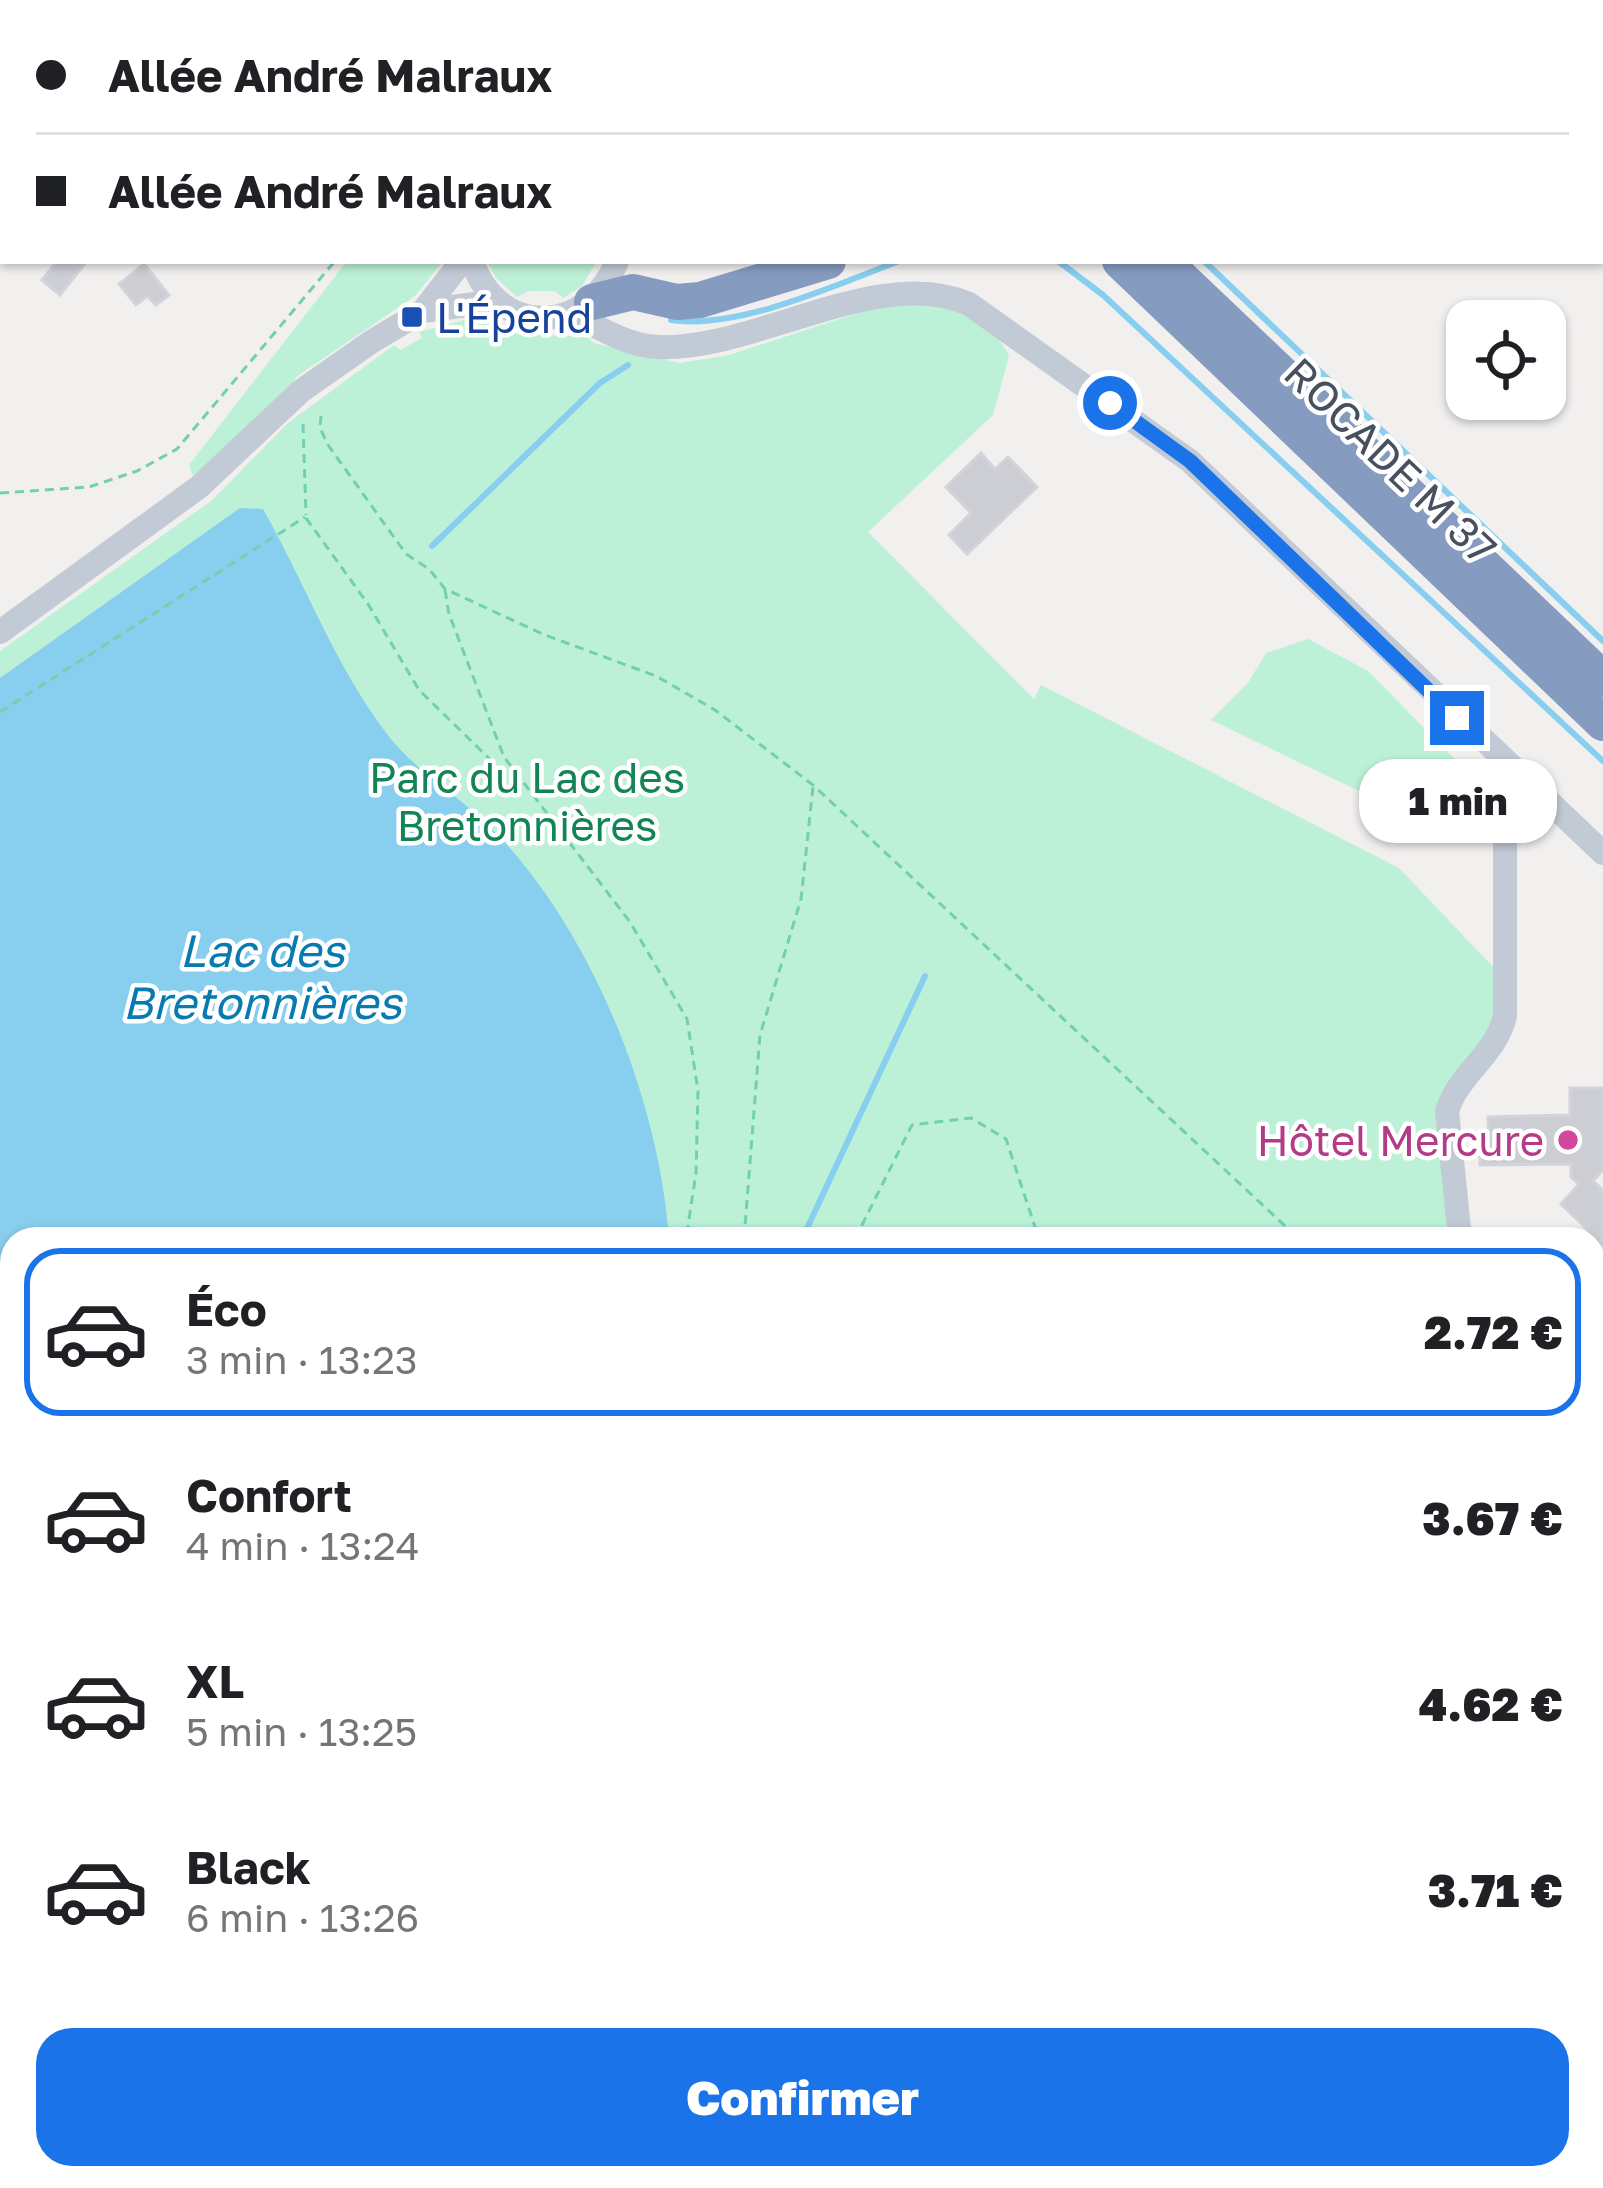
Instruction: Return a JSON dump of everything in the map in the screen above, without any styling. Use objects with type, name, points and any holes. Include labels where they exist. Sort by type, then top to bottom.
[{"type":"highway","points":[[644,264],[661,276],[683,280],[749,264]]},
{"type":"highway","points":[[582,308],[633,292],[677,302],[700,300],[818,264]]},
{"type":"highway","points":[[1095,264],[1226,365]]},
{"type":"highway","name":"ROCADE M 37","points":[[1123,264],[1603,723]]},
{"type":"highway","name":"ROCADE M 37","points":[[1165,264],[1603,679]]},
{"type":"street","points":[[0,632],[200,487],[318,377],[423,311],[460,264]]},
{"type":"street","points":[[473,264],[479,280],[497,301],[529,317],[582,308],[608,283],[616,264]]},
{"type":"street","points":[[582,308],[627,341],[660,347],[816,316],[892,293],[931,292],[969,304],[1190,461],[1603,853]]},
{"type":"street","points":[[423,311],[497,301]]},
{"type":"street","points":[[1459,1227],[1447,1111],[1453,1093],[1500,1038],[1505,1016],[1505,764]]},
{"type":"path","points":[[0,493],[88,487],[136,471],[177,449],[331,264]]},
{"type":"path","points":[[0,712],[305,517],[309,506],[301,447],[307,416]]},
{"type":"path","points":[[321,416],[320,428],[328,445],[406,554],[429,569],[445,589],[656,676],[715,710],[813,785],[1286,1227]]},
{"type":"path","points":[[305,517],[368,604],[419,691],[503,772],[514,770]]},
{"type":"path","points":[[445,589],[448,614],[497,731],[498,747],[630,922],[686,1019],[698,1091],[697,1173],[688,1227]]},
{"type":"path","points":[[745,1227],[760,1035],[801,899],[813,785]]},
{"type":"path","points":[[861,1227],[912,1125],[971,1118],[1006,1139],[1036,1227]]},
{"type":"green space","points":[[345,264],[441,264],[415,296],[296,377],[292,387],[193,476],[189,465]]},
{"type":"green space","points":[[489,264],[595,264],[582,286],[563,298],[555,291],[529,291],[517,297]]},
{"type":"green space","name":"Parc du Lac des Bretonnières","points":[[920,303],[947,308],[983,324],[1009,356],[993,415],[868,532],[1034,699],[1041,685],[1399,868],[1496,970],[1493,1027],[1457,1073],[1451,1227],[0,1227],[0,651],[211,501],[288,423],[394,345],[400,350],[422,338],[419,332],[485,319],[508,333],[587,337],[594,343],[680,363],[729,355],[876,307]]},
{"type":"green space","points":[[1308,639],[1368,671],[1472,777],[1459,839],[1211,720],[1248,683],[1266,653]]},
{"type":"water","name":"Lac des Bretonnières","points":[[240,508],[263,509],[368,708],[410,759],[489,826],[525,867],[588,963],[613,1017],[651,1129],[668,1227],[0,1227],[0,678]]},
{"type":"building","points":[[55,264],[85,264],[60,295],[42,280]]},
{"type":"building","points":[[144,264],[169,295],[156,305],[147,296],[136,305],[119,284]]},
{"type":"building","points":[[981,453],[995,469],[1008,457],[1037,487],[967,554],[949,535],[971,513],[946,487]]},
{"type":"building","points":[[1570,1088],[1603,1088],[1603,1170],[1593,1181],[1603,1190],[1603,1227],[1585,1227],[1561,1204],[1579,1184],[1571,1177],[1571,1164],[1480,1165],[1480,1139],[1489,1139],[1488,1117],[1570,1115]]},
{"type":"waterway","points":[[671,320],[756,312],[891,264]]},
{"type":"waterway","points":[[1062,264],[1103,295],[1603,761]]},
{"type":"waterway","points":[[1207,264],[1603,641]]},
{"type":"waterway","points":[[432,546],[600,383],[628,365]]},
{"type":"waterway","points":[[808,1227],[925,976]]},
{"type":"place","name":"L'Épend","points":[[412,317]]},
{"type":"place","name":"Hôtel Mercure","points":[[1568,1140]]},
{"type":"route","points":[[1110,403],[1190,461],[1457,718]]}]
